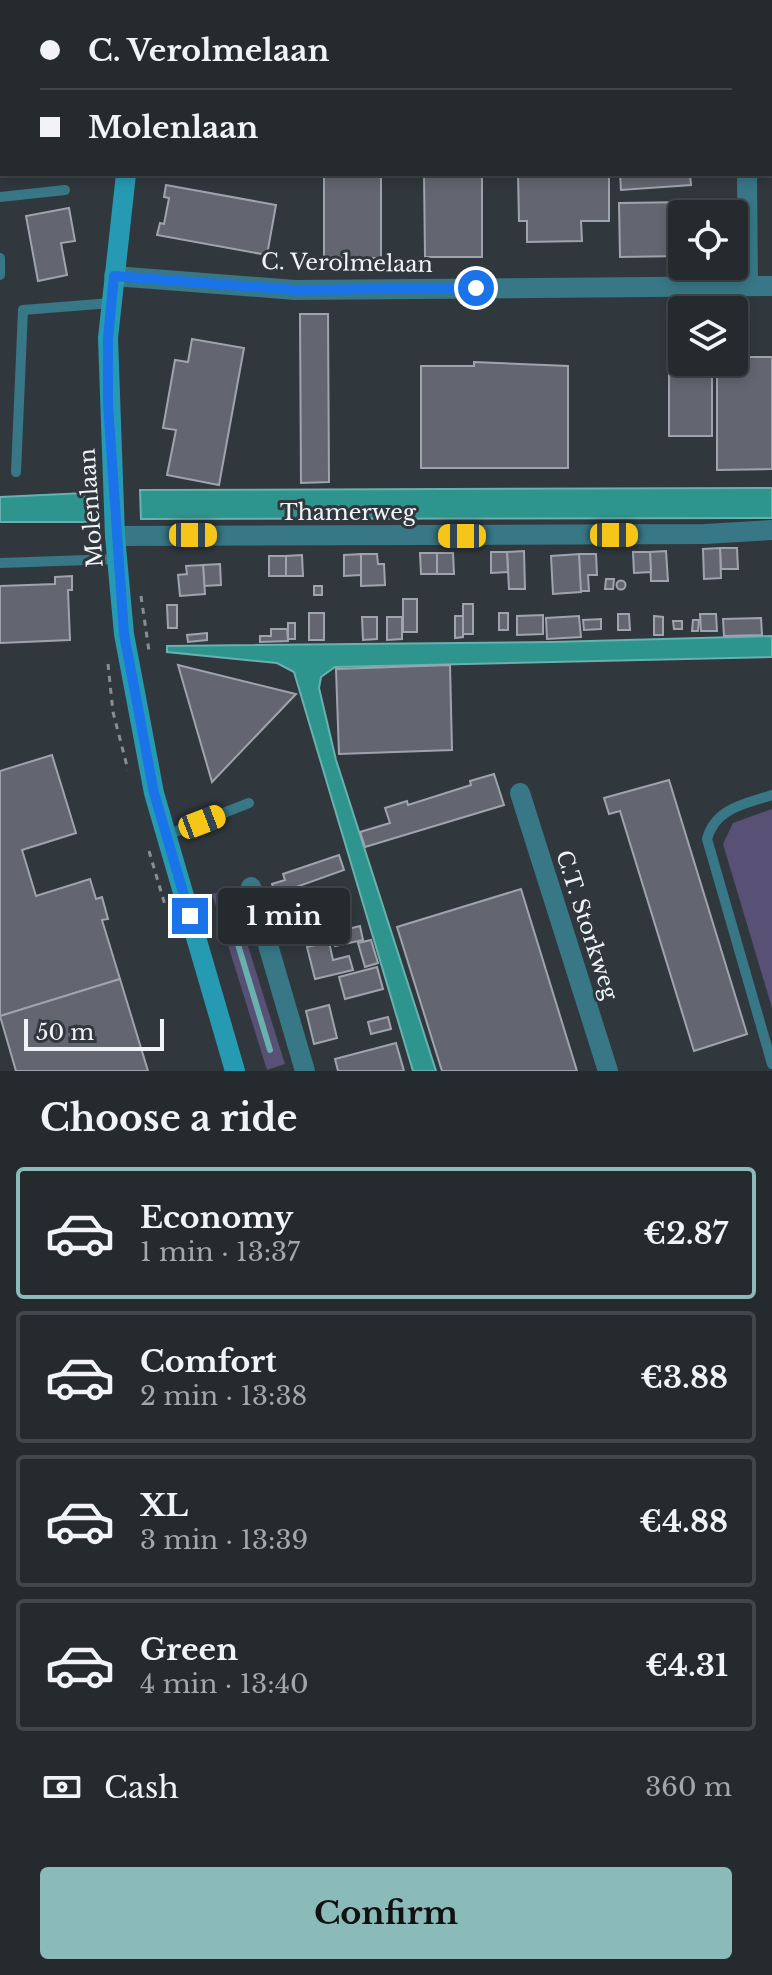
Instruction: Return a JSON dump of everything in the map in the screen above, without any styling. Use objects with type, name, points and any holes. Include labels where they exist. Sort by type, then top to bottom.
[{"type":"street","name":"Molenlaan","points":[[126,176],[111,303],[108,404],[124,634],[138,711],[167,835],[235,1071]]},
{"type":"street","points":[[747,176],[748,286]]},
{"type":"street","name":"C. Verolmelaan","points":[[114,276],[295,290],[772,286]]},
{"type":"street","name":"Thamerweg","points":[[115,536],[675,534],[772,530]]},
{"type":"street","name":"C.T. Storkweg","points":[[520,793],[608,1071]]},
{"type":"street","points":[[251,887],[305,1071]]},
{"type":"lane","points":[[0,197],[65,190]]},
{"type":"lane","points":[[0,258],[0,275]]},
{"type":"lane","points":[[16,472],[23,310],[111,303]]},
{"type":"lane","points":[[0,563],[117,559]]},
{"type":"lane","points":[[772,795],[736,806],[720,816],[707,839],[772,1064]]},
{"type":"lane","points":[[167,835],[249,803]]},
{"type":"path","points":[[139,587],[149,655]]},
{"type":"shaded area","points":[[772,488],[772,518],[141,519],[140,490]]},
{"type":"shaded area","points":[[85,493],[87,522],[0,522],[0,497]]},
{"type":"shaded area","points":[[772,636],[772,657],[335,667],[321,677],[319,688],[336,760],[436,1071],[413,1071],[294,672],[277,663],[167,652],[167,646]]},
{"type":"shaded area","points":[[772,809],[772,1008],[723,844],[733,823]]},
{"type":"shaded area","points":[[230,889],[285,1064],[267,1070],[212,894]]},
{"type":"building","points":[[324,176],[381,176],[381,258],[324,258]]},
{"type":"building","points":[[424,176],[482,176],[482,257],[425,257]]},
{"type":"building","points":[[518,176],[609,176],[609,221],[581,221],[582,241],[527,242],[527,221],[519,221]]},
{"type":"building","points":[[620,176],[690,176],[691,185],[621,190]]},
{"type":"building","points":[[166,185],[276,205],[267,255],[157,235],[160,223],[164,224],[169,198],[164,197]]},
{"type":"building","points":[[668,202],[668,256],[620,257],[619,203]]},
{"type":"building","points":[[69,208],[75,241],[61,243],[67,275],[38,281],[26,216]]},
{"type":"building","points":[[300,314],[328,314],[329,482],[301,483]]},
{"type":"building","points":[[192,339],[244,348],[219,485],[167,475],[176,430],[163,428],[175,360],[188,362]]},
{"type":"building","points":[[748,357],[772,357],[772,469],[717,470],[717,376],[748,376]]},
{"type":"building","points":[[474,362],[568,366],[568,468],[421,468],[421,366],[474,366]]},
{"type":"building","points":[[669,376],[712,376],[712,436],[669,436]]},
{"type":"building","points":[[720,548],[737,548],[738,569],[721,569]]},
{"type":"building","points":[[720,548],[721,578],[704,579],[703,549]]},
{"type":"building","points":[[524,551],[525,589],[509,589],[507,552]]},
{"type":"building","points":[[666,551],[668,581],[651,581],[650,552]]},
{"type":"building","points":[[491,552],[507,552],[508,572],[491,573]]},
{"type":"building","points":[[633,552],[650,552],[651,572],[634,573]]},
{"type":"building","points":[[420,553],[437,553],[437,574],[421,574]]},
{"type":"building","points":[[437,553],[453,553],[454,574],[437,574]]},
{"type":"building","points":[[361,554],[377,554],[378,564],[384,564],[385,585],[361,586]]},
{"type":"building","points":[[361,554],[361,575],[344,576],[344,555]]},
{"type":"building","points":[[579,554],[596,554],[597,575],[588,575],[589,591],[580,591]]},
{"type":"building","points":[[579,554],[581,592],[553,594],[551,556]]},
{"type":"building","points":[[302,555],[303,576],[286,576],[286,556]]},
{"type":"building","points":[[269,556],[286,556],[286,576],[269,576]]},
{"type":"building","points":[[220,564],[221,585],[204,586],[203,565]]},
{"type":"building","points":[[203,565],[205,594],[180,596],[178,575],[187,574],[186,566]]},
{"type":"building","points":[[72,576],[72,590],[68,590],[70,640],[0,643],[0,586],[55,584],[55,577]]},
{"type":"building","points":[[606,579],[614,579],[613,589],[605,589]]},
{"type":"building","points":[[621,580],[626,585],[621,590],[616,585]]},
{"type":"building","points":[[314,586],[322,586],[322,595],[314,595]]},
{"type":"building","points":[[403,599],[417,599],[417,632],[403,632]]},
{"type":"building","points":[[463,604],[473,604],[473,634],[463,634]]},
{"type":"building","points":[[167,605],[177,605],[177,628],[168,628]]},
{"type":"building","points":[[309,613],[324,613],[324,640],[309,640]]},
{"type":"building","points":[[499,613],[508,613],[508,630],[499,630]]},
{"type":"building","points":[[618,614],[629,614],[630,630],[618,630]]},
{"type":"building","points":[[700,614],[716,614],[717,631],[701,631]]},
{"type":"building","points":[[543,615],[543,634],[517,635],[517,616]]},
{"type":"building","points":[[455,616],[463,616],[463,637],[455,638]]},
{"type":"building","points":[[579,616],[581,637],[547,639],[546,618]]},
{"type":"building","points":[[654,616],[663,617],[663,635],[654,635]]},
{"type":"building","points":[[362,617],[377,617],[377,639],[363,640]]},
{"type":"building","points":[[387,617],[402,617],[402,639],[387,640]]},
{"type":"building","points":[[761,618],[762,635],[724,636],[723,619]]},
{"type":"building","points":[[601,619],[601,629],[584,630],[583,620]]},
{"type":"building","points":[[693,620],[699,620],[698,631],[692,631]]},
{"type":"building","points":[[673,621],[682,621],[682,629],[674,629]]},
{"type":"building","points":[[288,623],[295,623],[295,639],[288,639]]},
{"type":"building","points":[[271,629],[287,629],[288,641],[260,642],[260,636],[271,636]]},
{"type":"building","points":[[207,633],[207,640],[188,642],[187,635]]},
{"type":"building","points":[[178,665],[296,694],[212,782]]},
{"type":"building","points":[[450,665],[452,750],[339,754],[336,669]]},
{"type":"building","points":[[52,755],[76,833],[22,850],[36,896],[90,879],[96,899],[102,897],[108,919],[102,920],[120,979],[0,1016],[0,771]]},
{"type":"building","points":[[494,774],[504,805],[365,847],[360,832],[390,823],[385,808],[407,801],[408,805],[471,785],[470,781]]},
{"type":"building","points":[[669,780],[747,1034],[694,1051],[620,811],[609,814],[604,798]]},
{"type":"building","points":[[339,855],[344,870],[288,890],[287,887],[283,888],[288,904],[270,910],[267,899],[276,896],[272,884],[285,880],[283,874]]},
{"type":"building","points":[[521,889],[577,1071],[442,1071],[397,927]]},
{"type":"building","points":[[339,905],[345,928],[333,931],[331,927],[299,935],[294,917]]},
{"type":"building","points":[[360,926],[363,940],[335,946],[332,933]]},
{"type":"building","points":[[371,940],[378,963],[365,967],[358,943]]},
{"type":"building","points":[[329,942],[333,960],[349,956],[353,970],[315,979],[307,947]]},
{"type":"building","points":[[377,967],[383,989],[345,999],[339,977]]},
{"type":"building","points":[[120,979],[148,1071],[16,1071],[0,1016]]},
{"type":"building","points":[[329,1005],[337,1038],[314,1044],[306,1011]]},
{"type":"building","points":[[388,1017],[391,1029],[371,1034],[368,1022]]},
{"type":"building","points":[[396,1043],[404,1071],[338,1071],[335,1059]]},
{"type":"waterway","points":[[223,895],[270,1050]]},
{"type":"route","points":[[190,916],[154,793],[124,634],[108,404],[108,338],[114,276],[295,290],[476,288]]}]
